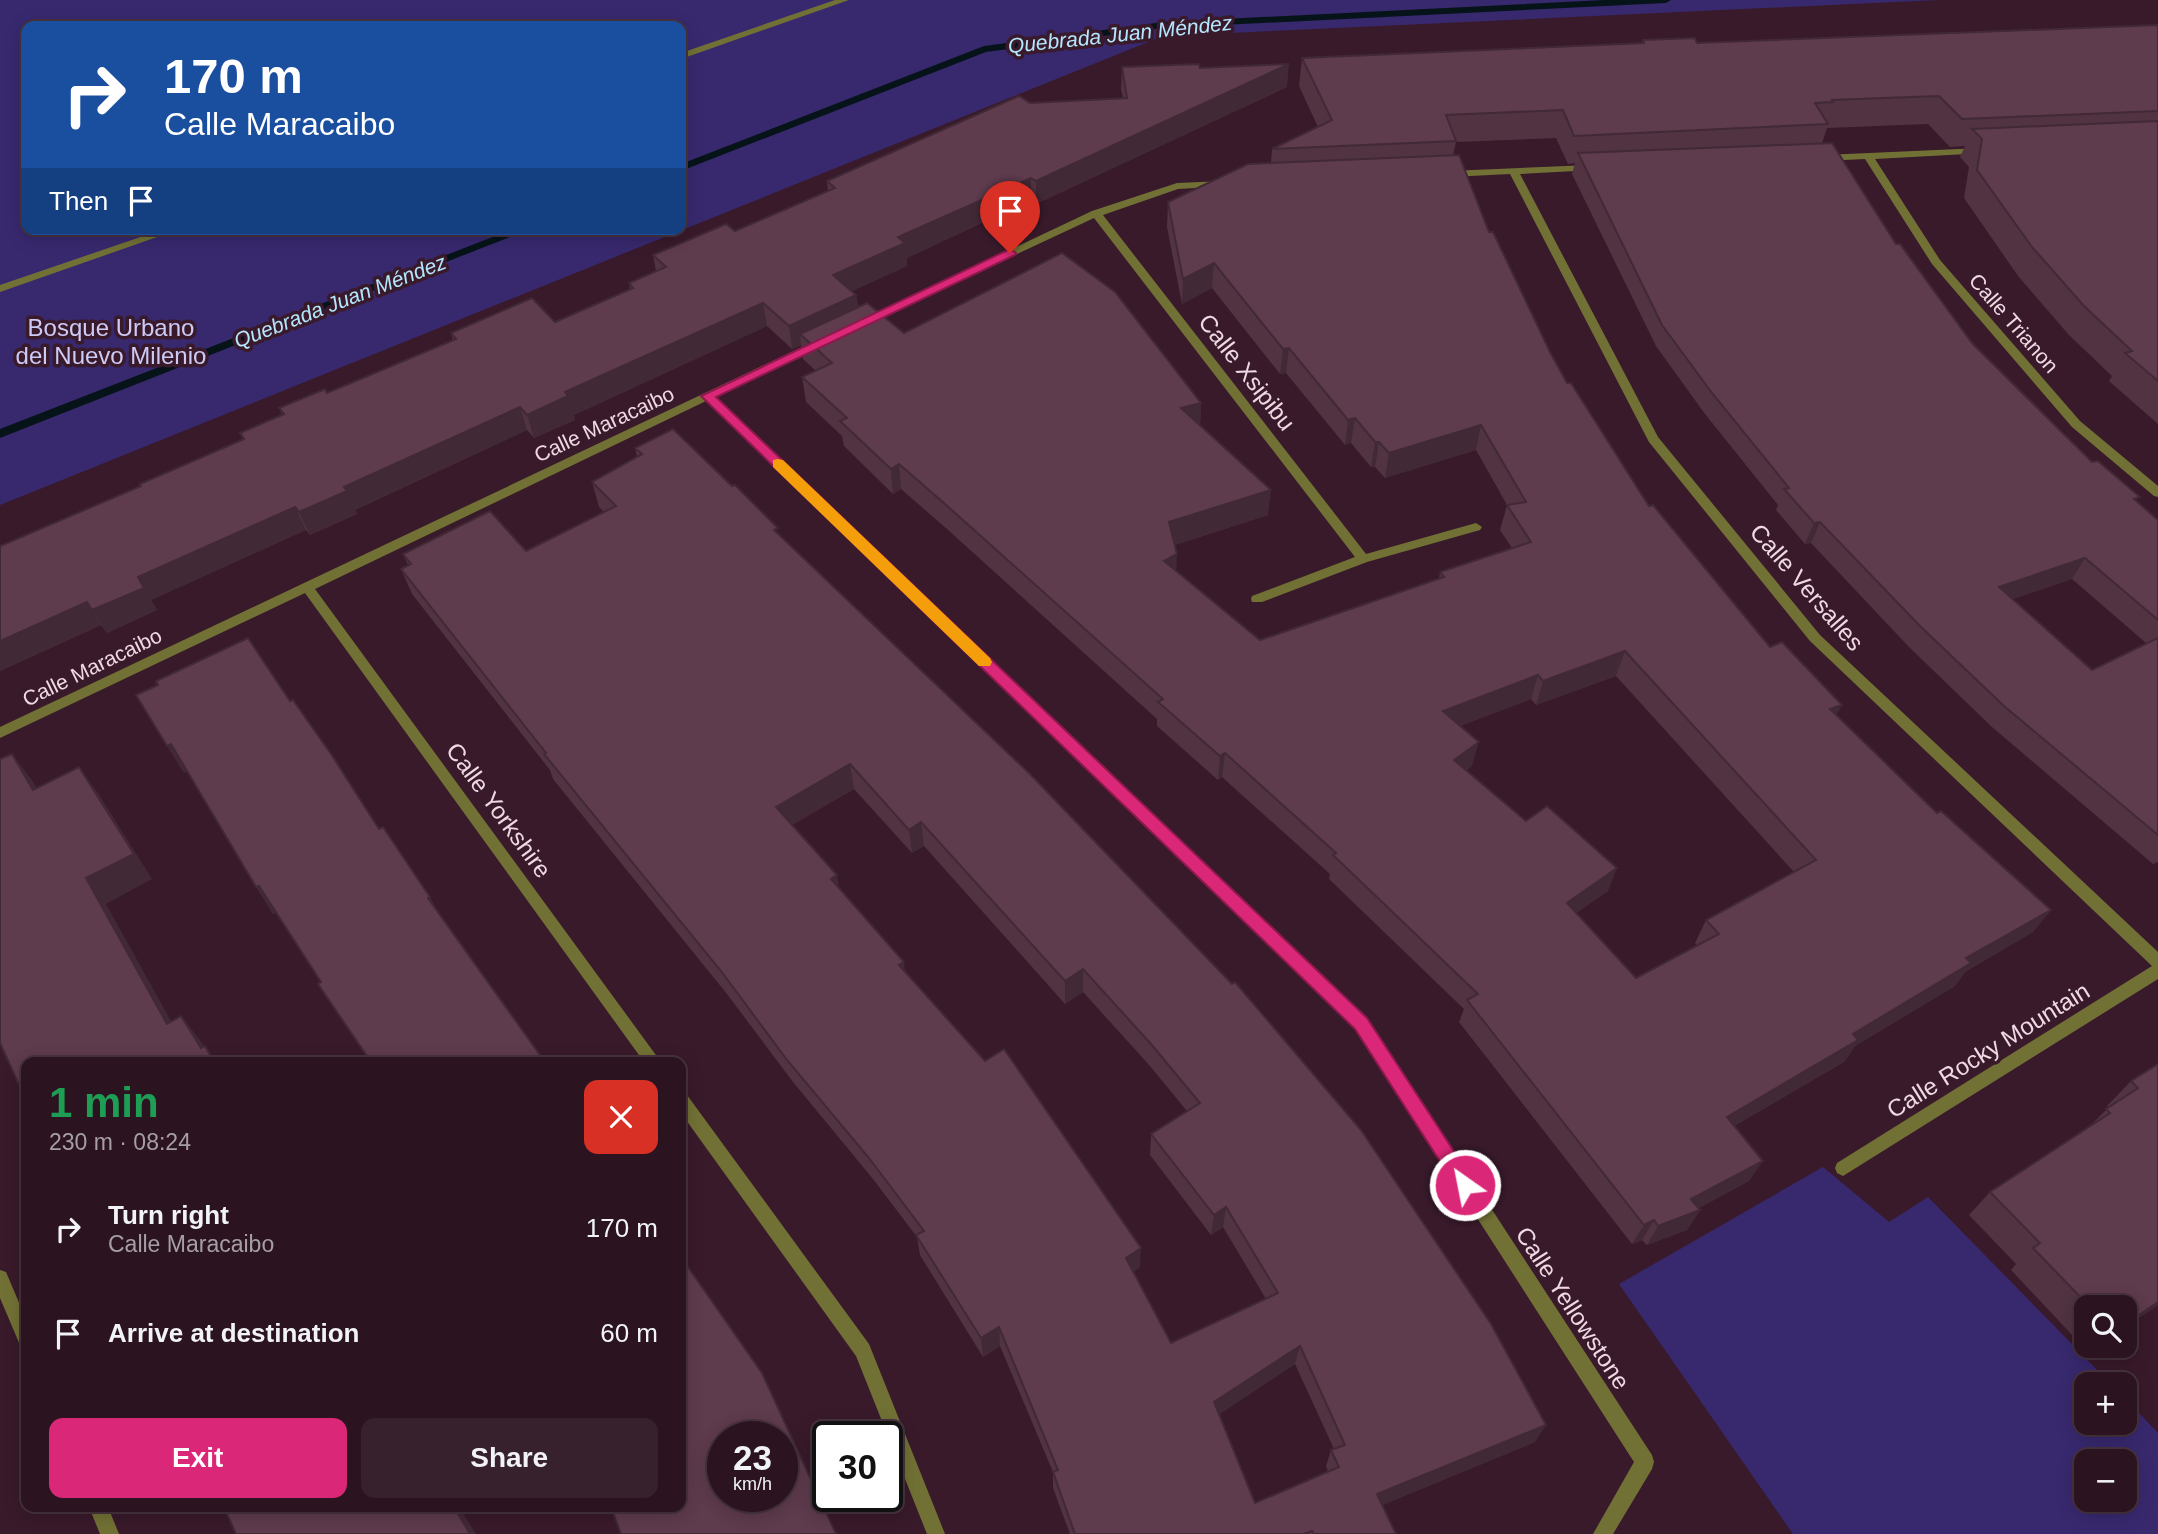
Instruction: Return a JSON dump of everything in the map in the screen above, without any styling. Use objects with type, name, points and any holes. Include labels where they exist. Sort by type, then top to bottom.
[{"type":"street","points":[[686,54],[844,0]]},
{"type":"street","points":[[1814,158],[1993,150]]},
{"type":"street","name":"Calle Trianon","points":[[1868,156],[1936,262],[2076,424],[2158,493]]},
{"type":"street","points":[[1433,174],[1609,167]]},
{"type":"street","name":"Calle Versalles","points":[[1513,171],[1653,439],[1815,638],[2158,962]]},
{"type":"street","points":[[859,324],[1096,213],[1177,186],[1231,184]]},
{"type":"street","name":"Calle Xsipibu","points":[[1096,213],[1363,559]]},
{"type":"street","points":[[0,289],[158,235]]},
{"type":"street","name":"Calle Maracaibo","points":[[0,733],[834,336]]},
{"type":"street","name":"Calle Yellowstone","points":[[707,396],[1361,1023],[1645,1462],[1602,1534]]},
{"type":"street","points":[[1257,599],[1363,559],[1476,527]]},
{"type":"street","name":"Calle Yorkshire","points":[[306,586],[649,1057]]},
{"type":"street","name":"Calle Rocky Mountain","points":[[1843,1168],[2158,971]]},
{"type":"street","points":[[686,1107],[863,1350],[936,1534]]},
{"type":"street","points":[[0,1278],[21,1327]]},
{"type":"street","points":[[100,1512],[110,1534]]},
{"type":"green space","name":"Bosque Urbano del Nuevo Milenio","points":[[0,0],[1938,0],[1163,36],[686,228],[686,21],[21,21],[21,235],[670,235],[0,505]]},
{"type":"green space","points":[[1823,1167],[1889,1222],[1928,1197],[2074,1346],[2074,1358],[2086,1358],[2099,1372],[2074,1372],[2074,1435],[2137,1435],[2137,1411],[2158,1433],[2158,1534],[1793,1534],[1619,1284]]},
{"type":"building","points":[[2158,25],[2158,111],[1962,119],[1939,96],[1832,100],[1833,102],[1815,103],[1828,124],[1574,136],[1563,110],[1446,115],[1456,141],[1272,149],[1332,120],[1302,58],[1644,43],[1643,40],[1695,38],[1697,43]]},
{"type":"building","points":[[1199,64],[1200,68],[1289,64],[1036,181],[1031,178],[898,237],[905,243],[833,275],[856,295],[789,326],[763,303],[565,392],[568,396],[527,415],[520,407],[344,487],[347,491],[299,512],[295,507],[138,577],[144,588],[92,610],[87,602],[0,641],[0,546],[244,439],[240,433],[284,414],[279,408],[325,389],[327,393],[456,339],[451,333],[532,298],[555,322],[633,288],[629,283],[666,267],[653,255],[726,224],[735,231],[835,188],[827,181],[1019,96],[1030,103],[1127,98],[1122,67]]},
{"type":"building","points":[[2158,121],[2158,381],[2125,353],[2132,351],[2084,306],[2032,247],[1977,170],[1982,139],[1972,129]]},
{"type":"building","points":[[1832,143],[1896,244],[1900,244],[1972,343],[2092,462],[2098,461],[2140,497],[2134,499],[2158,520],[2158,620],[2085,558],[1999,587],[2092,670],[2158,638],[2158,835],[2004,706],[1920,626],[1820,522],[1814,523],[1784,489],[1789,488],[1712,393],[1662,325],[1578,153]]},
{"type":"building","points":[[1459,155],[1489,232],[1493,232],[1550,352],[1567,383],[1571,383],[1649,506],[1653,505],[1770,647],[1782,642],[1842,705],[1830,709],[1937,813],[1941,811],[2051,910],[1966,958],[1971,963],[1853,1034],[1858,1040],[1727,1117],[1763,1161],[1691,1199],[1700,1210],[1658,1226],[1654,1220],[1644,1225],[1467,1000],[1478,994],[1333,855],[1336,853],[1225,753],[1220,756],[1158,702],[1163,699],[899,464],[891,469],[840,421],[847,418],[802,377],[832,363],[800,334],[867,303],[904,333],[1062,253],[1115,292],[1201,403],[1181,408],[1271,490],[1169,522],[1177,554],[1164,561],[1260,640],[1444,577],[1440,572],[1531,542],[1507,505],[1526,502],[1481,425],[1389,453],[1379,442],[1375,442],[1355,418],[1348,420],[1289,348],[1283,349],[1214,263],[1183,279],[1168,202],[1248,164]],"holes":[[[1625,651],[1816,860],[1706,920],[1719,934],[1636,978],[1567,903],[1617,868],[1547,806],[1526,821],[1454,760],[1479,742],[1443,711],[1538,675],[1543,681]]]},
{"type":"building","points":[[673,429],[732,486],[735,485],[778,528],[774,530],[1030,774],[1232,984],[1235,982],[1361,1130],[1491,1324],[1546,1425],[1377,1494],[1396,1534],[1314,1534],[1312,1531],[1304,1534],[1075,1534],[1053,1472],[1058,1470],[999,1327],[981,1338],[916,1235],[924,1231],[869,1158],[787,1060],[721,971],[544,754],[546,753],[401,569],[411,564],[403,554],[490,511],[526,551],[616,506],[592,482],[642,454],[635,448]],"holes":[[[850,764],[909,830],[921,822],[1065,981],[1083,969],[1200,1103],[1151,1134],[1214,1215],[1226,1207],[1278,1293],[1171,1343],[1126,1258],[1141,1248],[1004,1049],[985,1061],[899,965],[904,962],[831,879],[837,875],[776,807]],[[1300,1346],[1345,1445],[1331,1450],[1339,1467],[1255,1503],[1214,1402]]]},
{"type":"building","points":[[248,638],[290,701],[293,700],[331,754],[379,829],[383,827],[430,897],[428,898],[541,1057],[368,1057],[318,984],[321,982],[259,886],[256,887],[171,744],[167,746],[136,695],[158,685],[156,681]]},
{"type":"building","points":[[12,754],[33,790],[79,767],[134,854],[86,878],[167,1024],[181,1016],[201,1048],[205,1046],[211,1057],[21,1057],[21,1089],[0,1043],[0,759]]},
{"type":"building","points":[[2158,1064],[2158,1302],[2137,1316],[2137,1295],[2078,1295],[2033,1248],[2040,1243],[1990,1192],[2110,1113],[2106,1109],[2138,1088],[2131,1081]]},
{"type":"building","points":[[686,1264],[762,1373],[784,1421],[707,1421],[707,1512],[798,1512],[798,1451],[812,1482],[812,1512],[826,1512],[836,1534],[621,1534],[613,1512],[686,1512]]},
{"type":"building","points":[[457,1512],[470,1534],[236,1534],[227,1514]]},
{"type":"waterway","name":"Quebrada Juan Méndez","points":[[686,166],[984,49],[1163,25],[1666,0]]},
{"type":"waterway","name":"Quebrada Juan Méndez","points":[[0,434],[509,235]]},
{"type":"slow traffic","points":[[778,464],[985,662]]},
{"type":"route","points":[[1010,253],[707,396],[1361,1023],[1465,1185]]}]
